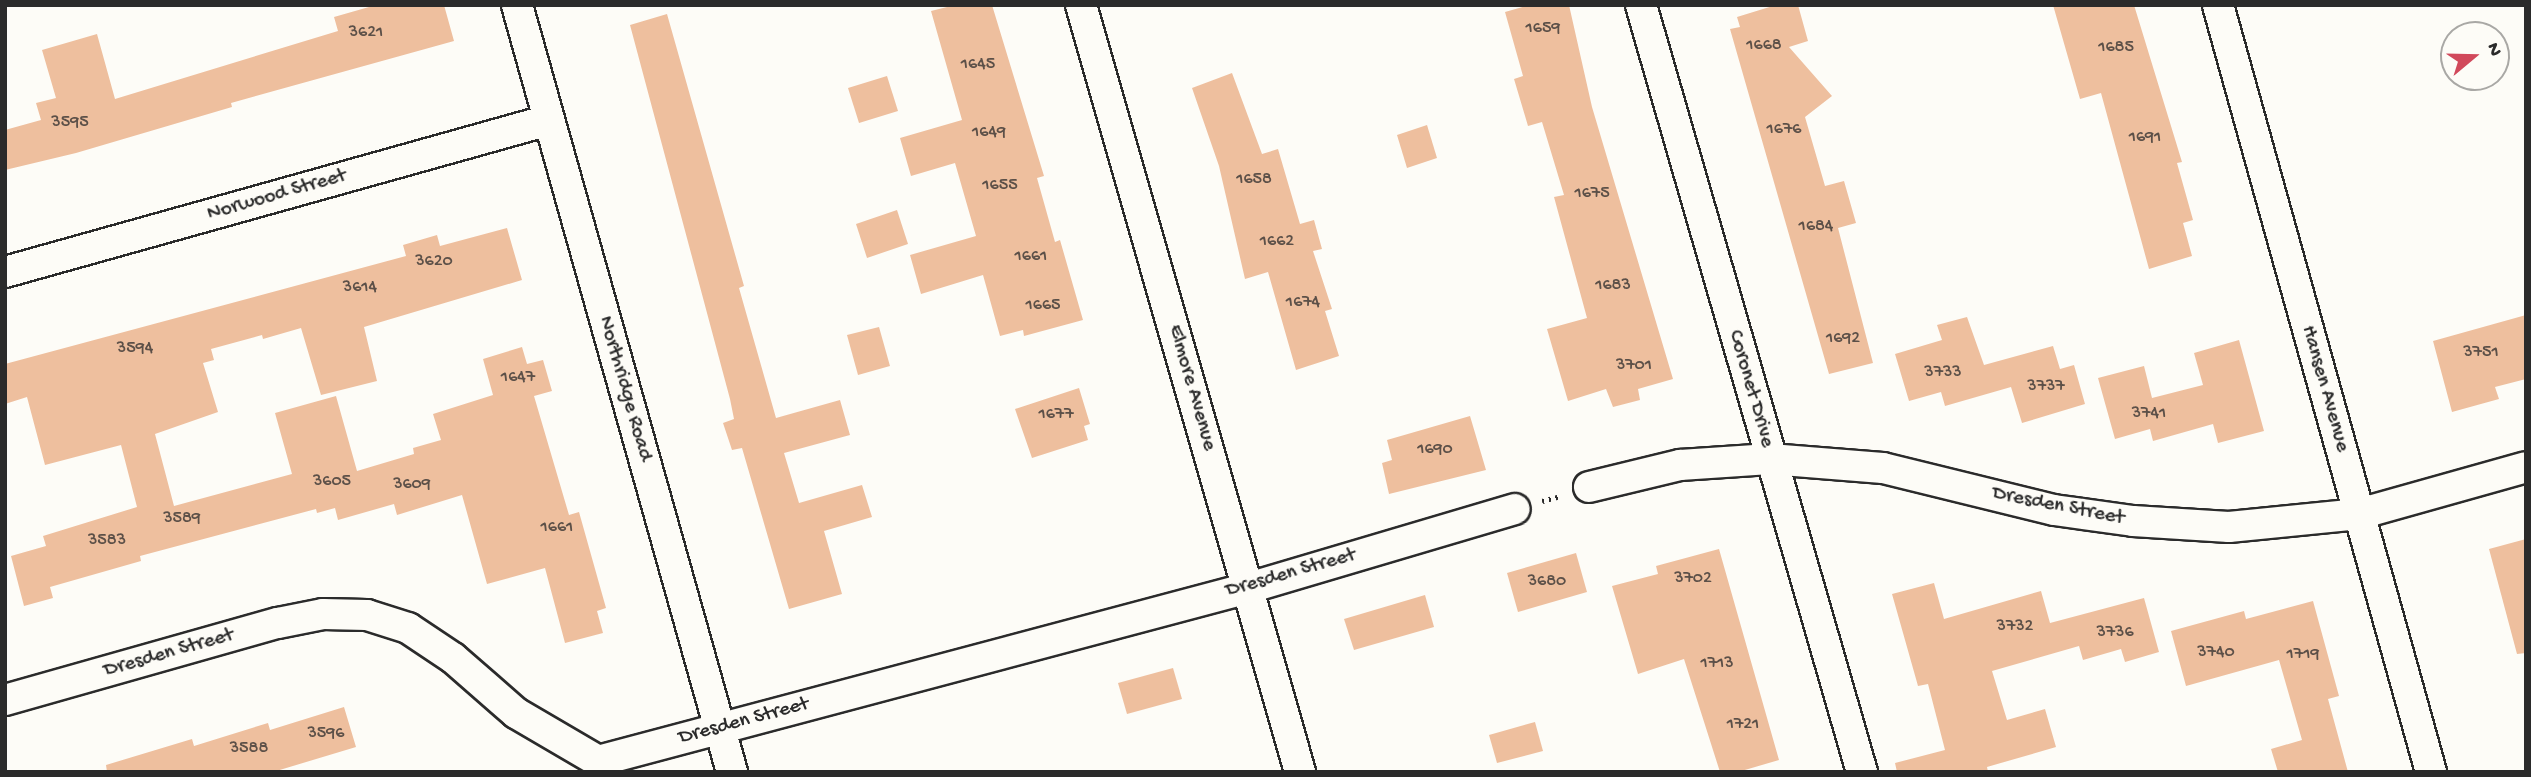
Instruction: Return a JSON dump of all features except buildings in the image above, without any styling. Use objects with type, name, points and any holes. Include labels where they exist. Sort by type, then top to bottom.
[{"type":"street","name":"Northridge Road","points":[[517,5],[732,772]]},
{"type":"street","name":"Elmore Avenue","points":[[1081,5],[1300,772]]},
{"type":"street","name":"Coronet Drive","points":[[1641,5],[1862,772]]},
{"type":"street","name":"Hansen Avenue","points":[[2218,5],[2431,772]]},
{"type":"street","name":"Norwood Street","points":[[5,272],[549,120]]},
{"type":"street","name":"Dresden Street","points":[[1589,487],[1680,465],[1770,459],[1883,468],[2054,510],[2133,521],[2229,527],[2359,514],[2526,467]]},
{"type":"street","name":"Dresden Street","points":[[5,700],[278,623],[323,614],[368,615],[408,628],[453,658],[516,713],[595,766],[720,729],[1248,588],[1515,509]]},
{"type":"path","points":[[1515,509],[1589,487]]}]
